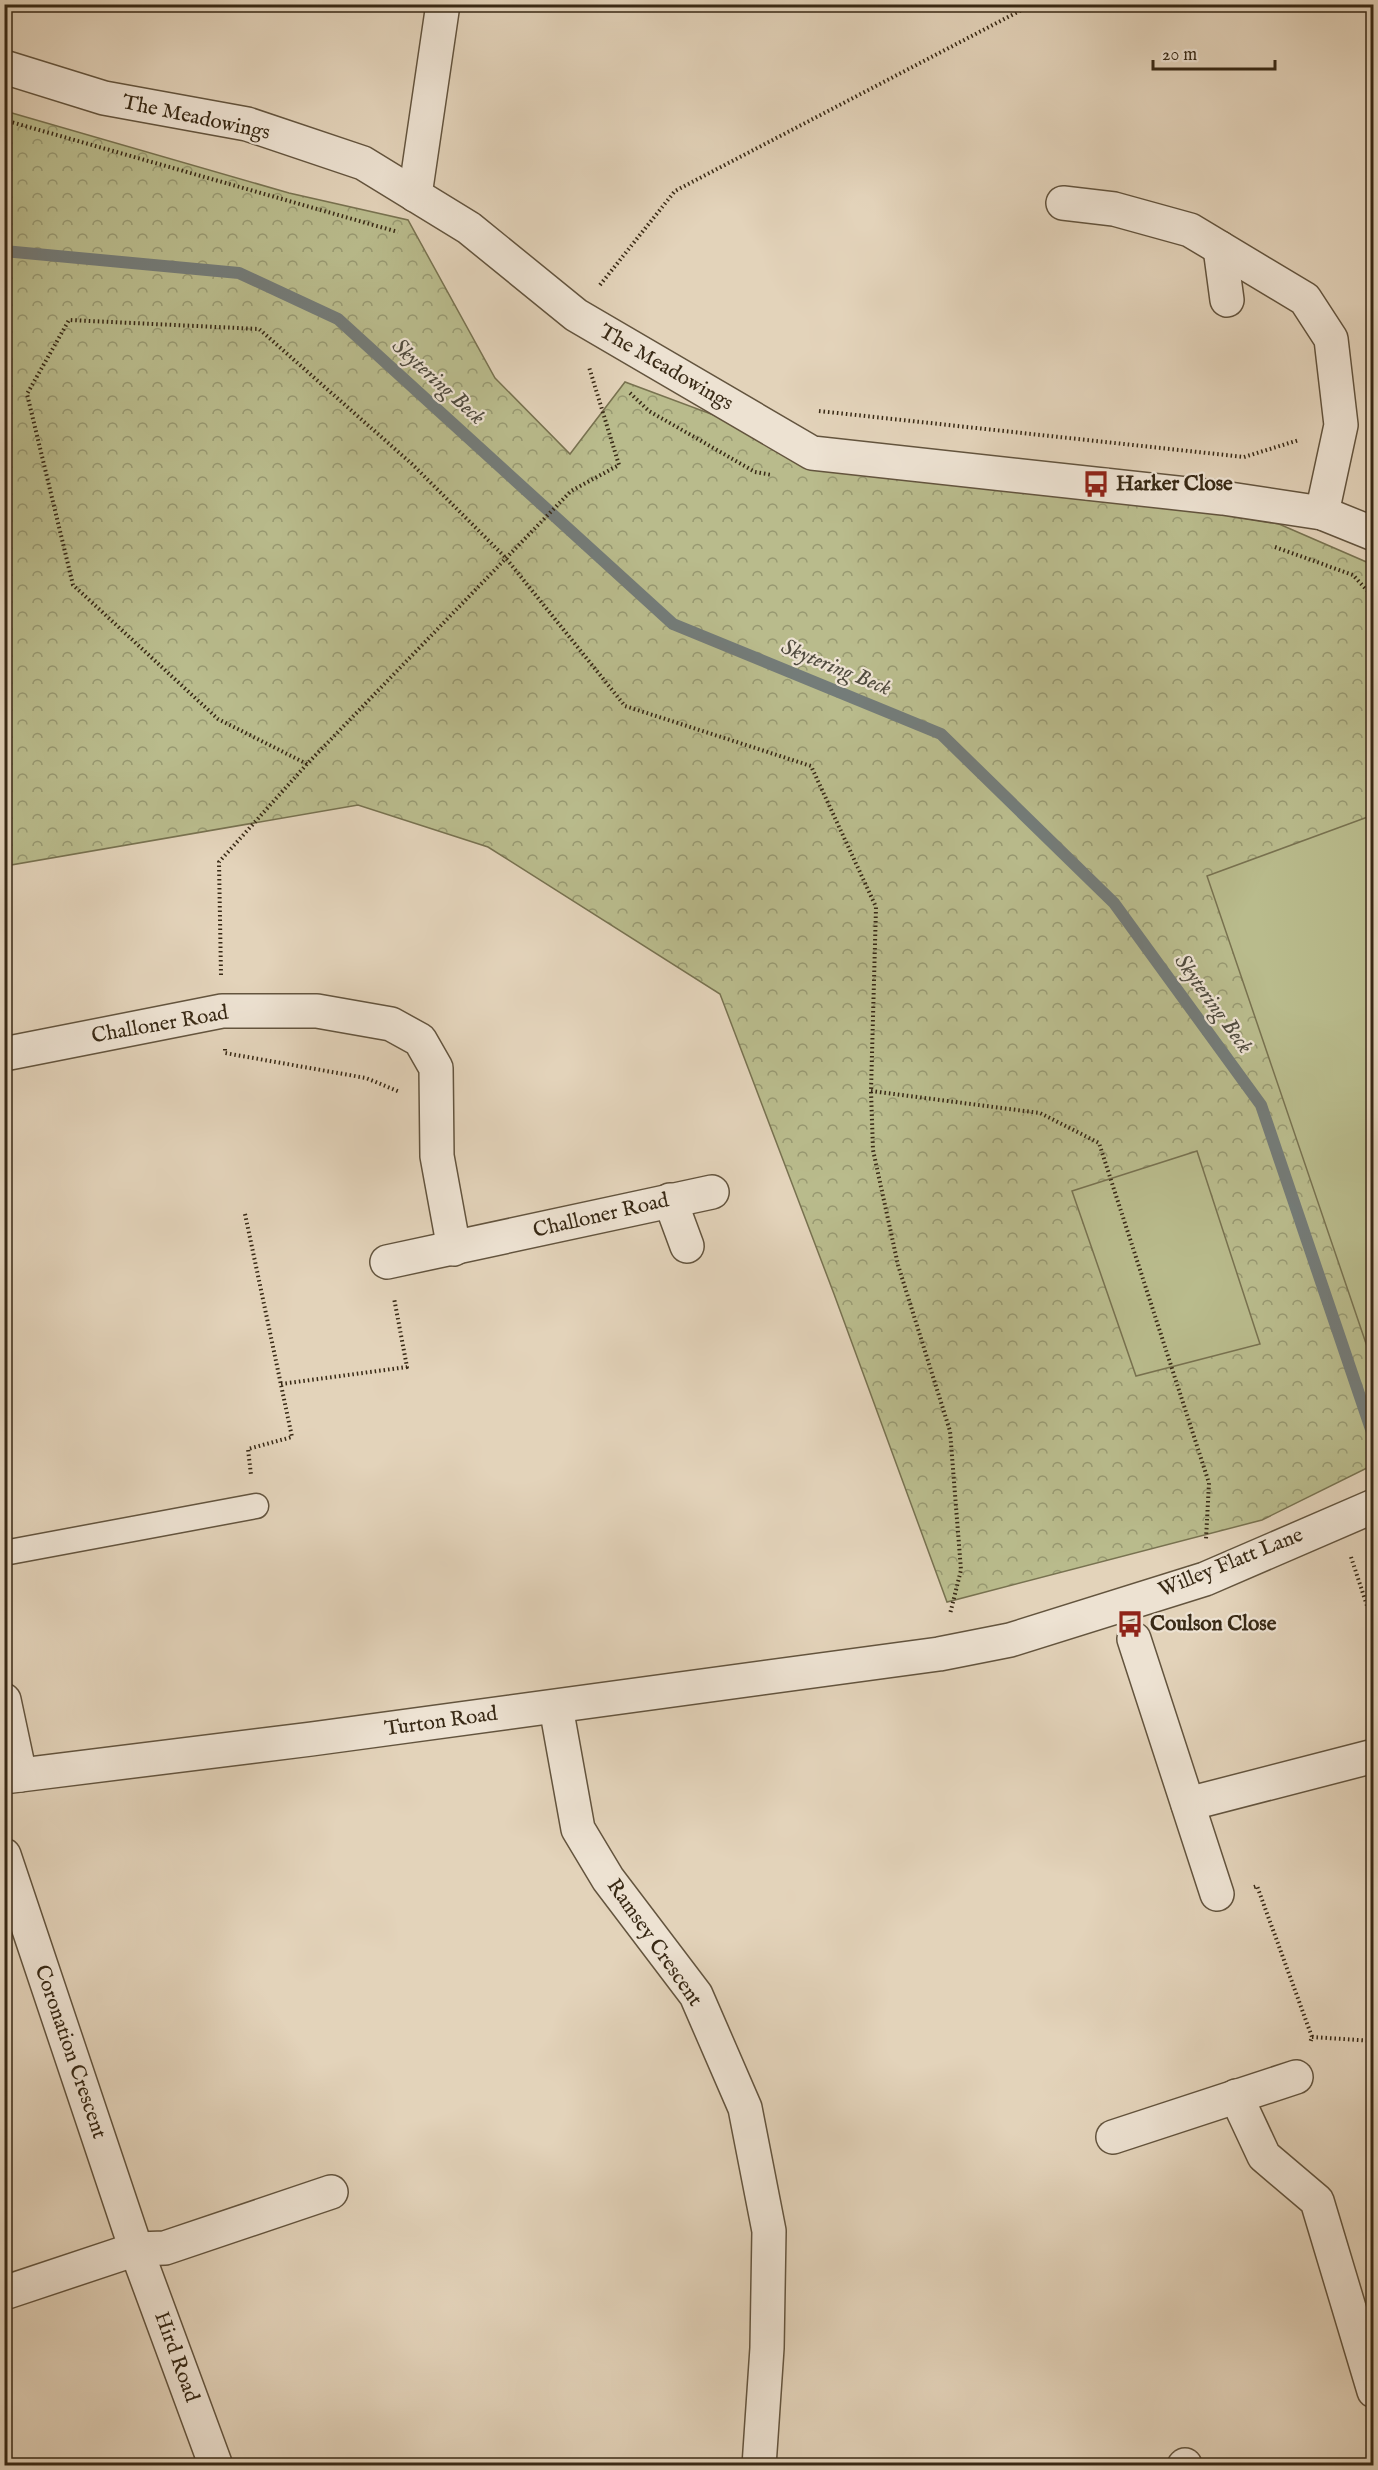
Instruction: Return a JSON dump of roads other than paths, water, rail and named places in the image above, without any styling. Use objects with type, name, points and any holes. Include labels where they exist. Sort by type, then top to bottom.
[{"type":"street","points":[[415,195],[443,4]]},
{"type":"street","name":"The Meadowings","points":[[4,68],[104,99],[247,124],[363,163],[469,228],[576,315],[812,453],[1223,498],[1322,513],[1374,534]]},
{"type":"street","points":[[1063,203],[1114,209],[1190,230],[1305,299],[1331,339],[1341,425],[1322,513]]},
{"type":"street","points":[[1220,248],[1227,300]]},
{"type":"street","name":"Challoner Road","points":[[4,1054],[222,1011],[317,1011],[391,1024],[420,1040],[436,1068],[437,1156],[454,1249]]},
{"type":"street","name":"Challoner Road","points":[[387,1262],[712,1192]]},
{"type":"street","points":[[670,1200],[687,1246]]},
{"type":"street","name":"Willey Flatt Lane","points":[[877,1662],[939,1654],[1010,1640],[1204,1579],[1339,1519],[1374,1506]]},
{"type":"street","points":[[1134,1639],[1217,1894]]},
{"type":"street","name":"Turton Road","points":[[12,1776],[556,1707],[877,1662]]},
{"type":"street","points":[[4,1700],[12,1776]]},
{"type":"street","name":"Ramsey Crescent","points":[[556,1707],[578,1829],[608,1879],[696,1995],[745,2108],[769,2231],[767,2348],[759,2466]]},
{"type":"street","points":[[1188,1804],[1374,1756]]},
{"type":"street","name":"Coronation Crescent","points":[[4,1855],[136,2249]]},
{"type":"street","points":[[1113,2137],[1296,2077]]},
{"type":"street","points":[[1236,2096],[1264,2156],[1317,2201],[1372,2382]]},
{"type":"street","points":[[4,2293],[136,2249],[165,2248],[331,2192]]},
{"type":"street","name":"Hird Road","points":[[136,2249],[216,2466]]},
{"type":"lane","points":[[4,1553],[256,1506]]},
{"type":"waterway","name":"Skytering Beck","points":[[4,251],[239,273],[338,319],[673,624],[941,734],[1114,903],[1261,1105],[1374,1438]]},
{"type":"place","name":"Harker Close","points":[[1096,484]]},
{"type":"place","name":"Coulson Close","points":[[1130,1624]]}]
